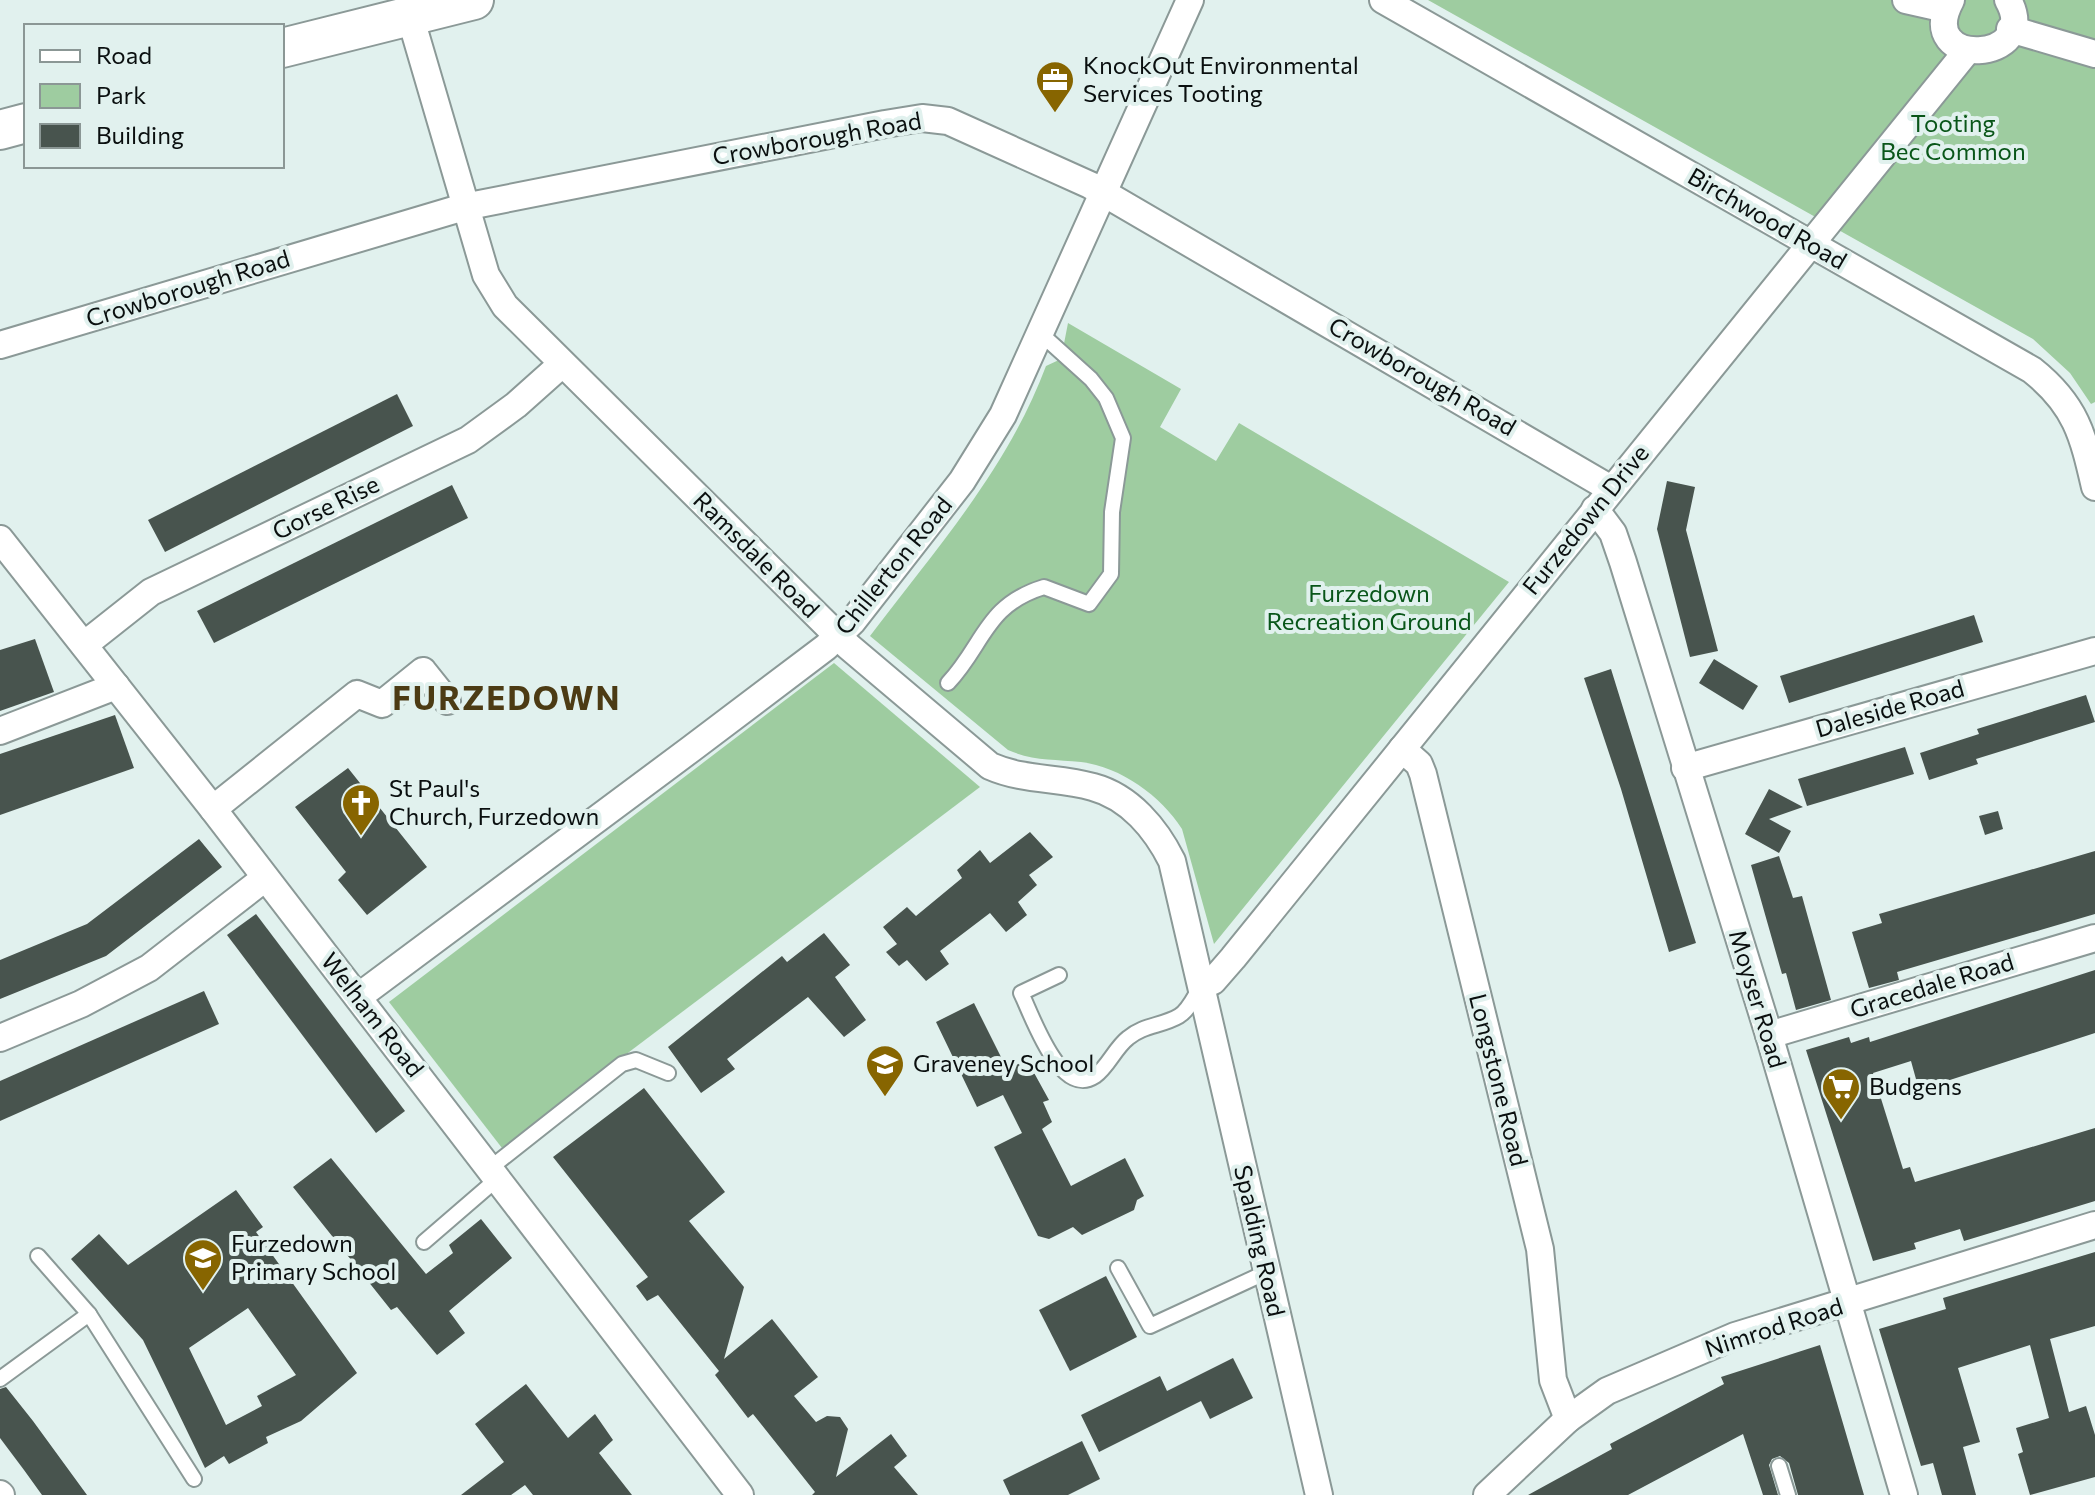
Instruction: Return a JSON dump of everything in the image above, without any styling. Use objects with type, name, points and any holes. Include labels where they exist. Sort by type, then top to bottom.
[{"type":"main road","points":[[284,48],[474,0]]},
{"type":"main road","points":[[0,130],[24,124]]},
{"type":"street","name":"Chillerton Road","points":[[358,997],[838,636],[962,481],[1003,415],[1190,0]]},
{"type":"street","name":"Birchwood Road","points":[[1383,0],[2013,357],[2048,383],[2079,425],[2095,487]]},
{"type":"street","points":[[1906,0],[1948,4],[1946,29],[1951,39],[1967,51],[1985,52],[1996,48],[2010,29],[2013,9],[2008,0]]},
{"type":"street","name":"Ramsdale Road","points":[[410,16],[464,207],[494,291],[562,364],[838,636],[990,766],[1014,776],[1093,787],[1146,821],[1159,836],[1172,861],[1202,986]]},
{"type":"street","points":[[2010,29],[2095,54]]},
{"type":"street","name":"Furzedown Drive","points":[[1202,986],[1213,981],[1967,51]]},
{"type":"street","name":"Crowborough Road","points":[[0,345],[464,207],[885,124],[935,118],[1103,192],[1603,499]]},
{"type":"street","name":"Gorse Rise","points":[[84,645],[151,592],[468,440],[516,405],[562,364]]},
{"type":"street","name":"Moyser Road","points":[[1603,499],[1769,1035],[1904,1495]]},
{"type":"street","name":"Welham Road","points":[[0,539],[213,809],[740,1495]]},
{"type":"street","name":"Daleside Road","points":[[1685,768],[2095,651]]},
{"type":"street","points":[[213,809],[357,694],[382,704],[423,671],[447,701]]},
{"type":"street","points":[[0,731],[116,686]]},
{"type":"street","name":"Longstone Road","points":[[1402,749],[1419,764],[1423,774],[1540,1249],[1553,1380],[1568,1419]]},
{"type":"street","points":[[0,1038],[81,1004],[149,968],[265,878]]},
{"type":"street","name":"Gracedale Road","points":[[1769,1035],[2095,938]]},
{"type":"street","name":"Spalding Road","points":[[1202,986],[1319,1495]]},
{"type":"street","name":"Nimrod Road","points":[[1487,1495],[1568,1419],[1607,1391],[1735,1336],[2095,1225]]},
{"type":"lane","points":[[948,683],[966,665],[991,619],[1011,603],[1044,587],[1089,604],[1111,574],[1112,512],[1123,438],[1106,398],[1091,379],[1040,333]]},
{"type":"lane","points":[[1059,975],[1021,993],[1053,1059],[1066,1076],[1082,1080],[1096,1076],[1126,1039],[1145,1026],[1183,1012],[1202,986]]},
{"type":"lane","points":[[424,1242],[493,1174],[622,1064],[636,1060],[668,1073]]},
{"type":"lane","points":[[38,1256],[89,1314],[194,1479]]},
{"type":"lane","points":[[1118,1268],[1150,1326],[1267,1272]]},
{"type":"lane","points":[[0,1379],[89,1314]]},
{"type":"lane","points":[[1779,1466],[1788,1495]]},
{"type":"green space","name":"Tooting Bec Common","points":[[1428,0],[2095,0],[2095,402],[2091,404],[2070,373],[2033,339]]},
{"type":"green space","name":"Furzedown Recreation Ground","points":[[1068,323],[1181,389],[1160,427],[1216,461],[1239,423],[1509,582],[1214,944],[1182,829],[1163,805],[1139,785],[1111,770],[1081,762],[1035,758],[1008,750],[870,636],[945,539],[991,473],[1012,439],[1046,366],[1061,359]]},
{"type":"green space","points":[[834,663],[980,787],[502,1148],[389,1002]]},
{"type":"building","points":[[397,394],[413,426],[165,552],[148,520]]},
{"type":"building","points":[[1667,481],[1695,487],[1686,530],[1718,651],[1690,657],[1657,529]]},
{"type":"building","points":[[452,485],[468,518],[214,643],[197,611]]},
{"type":"building","points":[[1974,615],[1983,642],[1789,703],[1780,676]]},
{"type":"building","points":[[35,639],[54,692],[0,711],[0,650]]},
{"type":"building","points":[[1714,659],[1758,686],[1743,710],[1699,683]]},
{"type":"building","points":[[1611,669],[1696,943],[1669,952],[1621,789],[1584,678]]},
{"type":"building","points":[[2086,695],[2095,722],[1976,759],[1978,764],[1929,780],[1920,753],[1979,734],[1977,729]]},
{"type":"building","points":[[115,715],[134,768],[0,815],[0,754]]},
{"type":"building","points":[[1905,747],[1914,774],[1807,806],[1798,779]]},
{"type":"building","name":"St Paul's Church, Furzedown","points":[[348,768],[427,867],[367,915],[338,880],[346,872],[295,807]]},
{"type":"building","points":[[1769,789],[1803,807],[1769,819],[1791,831],[1779,853],[1745,834]]},
{"type":"building","points":[[1998,811],[2003,829],[1985,835],[1979,816]]},
{"type":"building","points":[[1030,832],[1053,857],[1029,875],[1037,885],[1018,902],[1027,915],[1006,932],[990,913],[940,951],[949,964],[926,981],[907,960],[899,966],[886,952],[897,944],[883,927],[907,907],[916,916],[962,878],[957,870],[980,850],[990,863]]},
{"type":"building","points":[[199,839],[222,867],[106,956],[0,999],[0,960],[87,924]]},
{"type":"building","points":[[2095,851],[2095,914],[1897,972],[1899,980],[1869,988],[1852,932],[1882,923],[1879,914]]},
{"type":"building","points":[[1779,856],[1793,898],[1802,896],[1831,1000],[1796,1010],[1786,973],[1782,974],[1751,865]]},
{"type":"building","points":[[256,914],[405,1111],[376,1133],[227,935]]},
{"type":"building","points":[[824,933],[850,965],[835,977],[866,1020],[844,1037],[808,997],[727,1059],[735,1069],[701,1093],[668,1047],[782,956],[787,962]]},
{"type":"building","points":[[2095,970],[2095,1033],[1919,1090],[1911,1061],[1873,1073],[1903,1169],[1910,1167],[1915,1182],[2095,1128],[2095,1201],[1964,1241],[1960,1229],[1914,1243],[1916,1249],[1873,1261],[1806,1050],[1849,1037],[1851,1043],[1869,1037],[1870,1042]]},
{"type":"building","points":[[204,991],[219,1024],[0,1121],[0,1081]]},
{"type":"building","points":[[974,1003],[1007,1069],[1027,1060],[1049,1100],[1043,1102],[1052,1122],[1042,1129],[1071,1186],[1125,1158],[1144,1196],[1137,1200],[1134,1210],[1082,1235],[1073,1227],[1049,1239],[1038,1236],[994,1147],[1022,1133],[1003,1095],[977,1107],[936,1022]]},
{"type":"building","points":[[644,1088],[725,1192],[689,1221],[744,1287],[724,1359],[772,1319],[818,1377],[794,1396],[816,1422],[827,1416],[840,1417],[848,1429],[836,1477],[891,1434],[907,1456],[894,1467],[918,1495],[812,1495],[815,1492],[753,1414],[748,1418],[715,1375],[719,1371],[658,1295],[647,1301],[636,1286],[648,1277],[553,1157]]},
{"type":"building","points":[[331,1158],[426,1274],[453,1253],[449,1245],[481,1219],[512,1258],[449,1311],[465,1333],[437,1355],[397,1307],[391,1310],[293,1187]]},
{"type":"building","points":[[236,1190],[263,1227],[256,1232],[357,1373],[301,1421],[266,1437],[268,1443],[229,1464],[224,1456],[205,1468],[143,1340],[71,1259],[99,1234],[128,1265]],"holes":[[[248,1308],[296,1375],[257,1396],[262,1406],[226,1425],[189,1348]]]},
{"type":"building","points":[[2095,1252],[2095,1326],[2050,1339],[2069,1412],[2086,1406],[2095,1435],[2095,1477],[2030,1495],[2018,1454],[2023,1452],[2016,1428],[2049,1418],[2030,1345],[1958,1368],[1980,1442],[1963,1447],[1976,1495],[1942,1495],[1933,1463],[1921,1466],[1879,1329],[1946,1309],[1943,1298]]},
{"type":"building","points":[[1106,1276],[1137,1337],[1070,1371],[1039,1310]]},
{"type":"building","points":[[1820,1345],[1864,1495],[1798,1495],[1789,1463],[1780,1456],[1772,1459],[1769,1465],[1778,1495],[1763,1495],[1743,1434],[1628,1495],[1528,1495],[1612,1449],[1610,1444],[1724,1384],[1721,1377]]},
{"type":"building","points":[[1233,1358],[1253,1398],[1210,1419],[1201,1401],[1099,1452],[1081,1415],[1160,1376],[1167,1391]]},
{"type":"building","points":[[526,1384],[568,1438],[595,1414],[613,1440],[599,1453],[632,1495],[533,1495],[525,1485],[511,1495],[461,1495],[504,1462],[475,1424]]},
{"type":"building","points":[[6,1387],[87,1495],[42,1495],[0,1438],[0,1389]]},
{"type":"building","points":[[1082,1441],[1100,1479],[1068,1495],[1010,1495],[1003,1480]]},
{"type":"place","name":"KnockOut Environmental Services Tooting","points":[[1055,114]]},
{"type":"place","name":"St Paul's Church, Furzedown","points":[[361,837]]},
{"type":"place","name":"Graveney School","points":[[885,1098]]},
{"type":"place","name":"Budgens","points":[[1841,1121]]},
{"type":"place","name":"Furzedown Primary School","points":[[203,1292]]},
{"type":"district","name":"FURZEDOWN","points":[[507,699]]}]
